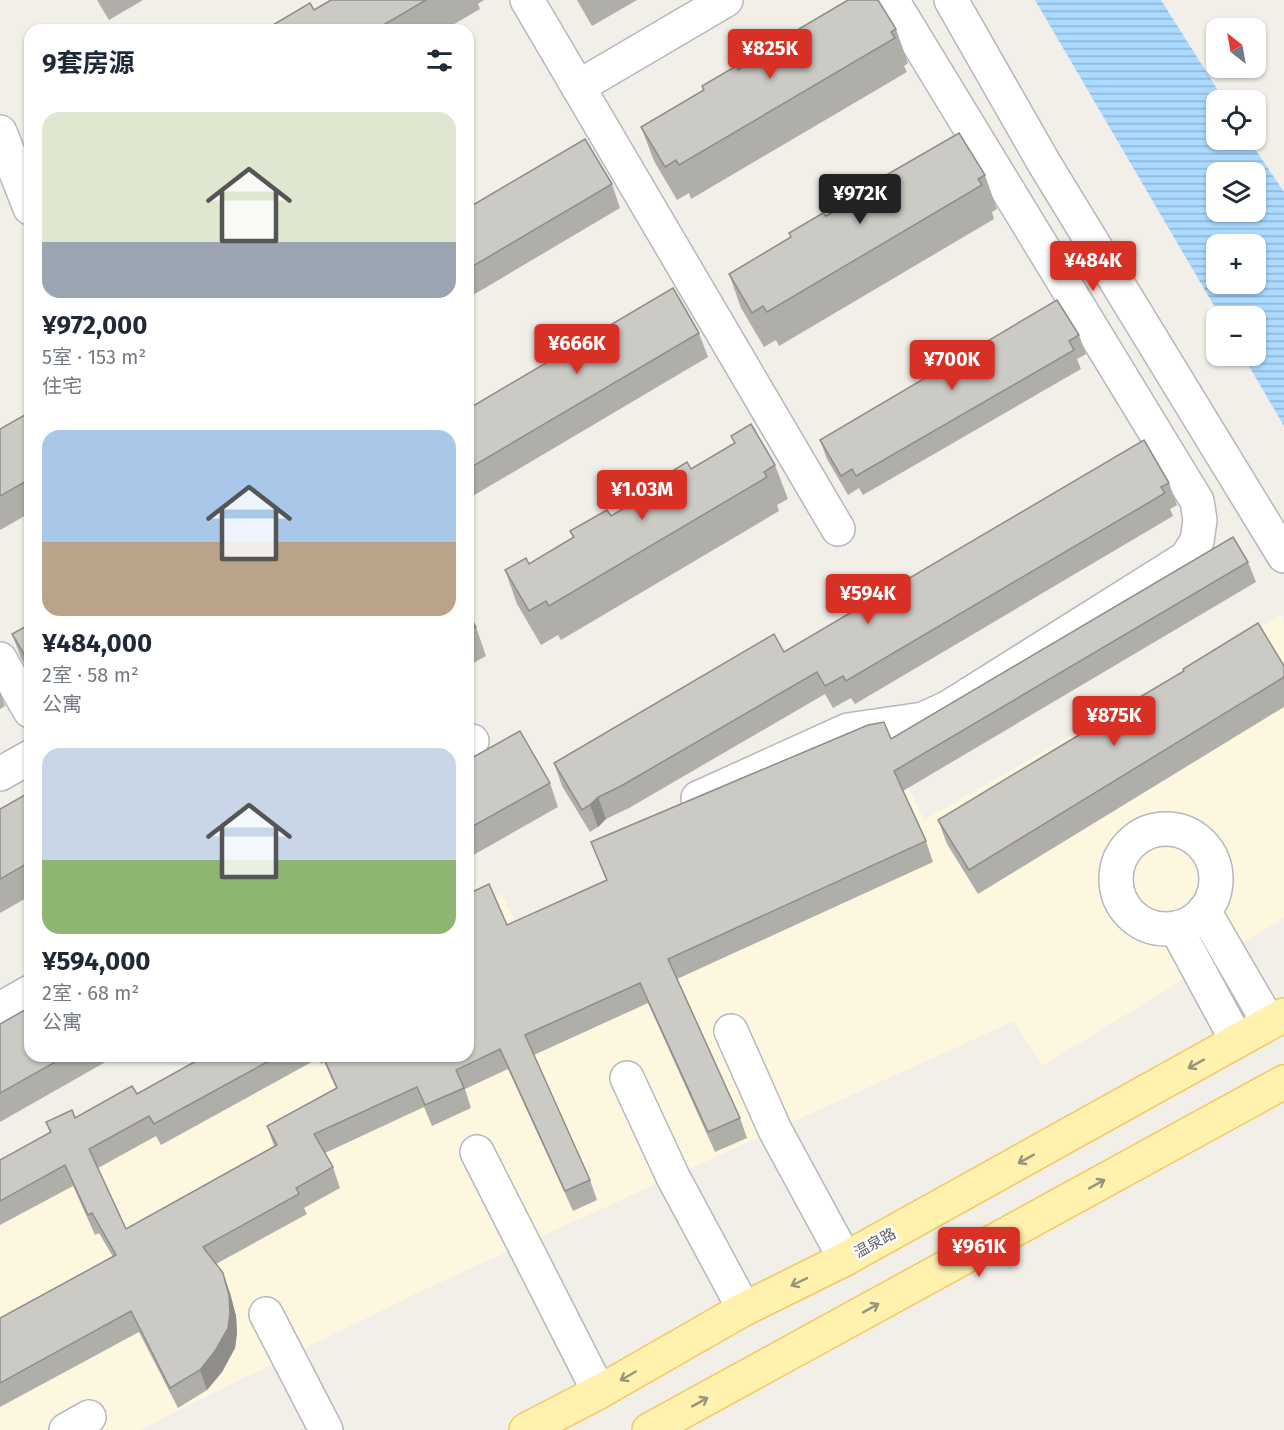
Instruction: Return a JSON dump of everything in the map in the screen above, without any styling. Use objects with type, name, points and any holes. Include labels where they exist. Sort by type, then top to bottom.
[{"type":"main road","name":"温泉路","points":[[526,1430],[599,1392],[744,1310],[846,1259],[1277,1019]]},
{"type":"main road","points":[[649,1430],[1284,1082]]},
{"type":"street","points":[[527,0],[838,529]]},
{"type":"street","points":[[578,87],[726,0]]},
{"type":"street","points":[[667,812],[848,730],[923,719],[949,707],[1186,558],[1197,541],[1200,520],[1197,501],[892,0]]},
{"type":"street","points":[[951,0],[1044,163],[1284,556]]},
{"type":"street","points":[[0,132],[24,193]]},
{"type":"street","points":[[0,659],[24,701]]},
{"type":"street","points":[[0,774],[24,760]]},
{"type":"street","points":[[1159,830],[1174,830],[1201,843],[1215,868],[1216,883],[1213,897],[1204,911],[1192,923],[1176,928],[1159,929],[1143,924],[1130,914],[1120,900],[1116,885],[1119,863],[1131,843],[1159,830]]},
{"type":"street","points":[[1204,911],[1277,1019]]},
{"type":"street","points":[[1176,928],[1237,1041]]},
{"type":"street","points":[[0,1010],[24,996]]},
{"type":"street","points":[[731,1030],[775,1130],[846,1259]]},
{"type":"street","points":[[627,1078],[673,1177],[744,1310]]},
{"type":"street","points":[[477,1152],[599,1392]]},
{"type":"street","points":[[266,1314],[326,1430]]},
{"type":"shaded area","points":[[1281,615],[1284,620],[1284,918],[1042,1066],[1014,1021],[421,1291],[141,1430],[0,1430],[0,1178],[215,1062],[474,1062],[474,906],[502,894],[522,937],[905,779],[924,820]]},
{"type":"water","points":[[1035,0],[1161,0],[1206,71],[1206,78],[1210,78],[1218,90],[1206,90],[1206,150],[1256,150],[1264,162],[1206,162],[1206,222],[1266,222],[1266,165],[1284,192],[1284,426],[1249,366],[1266,366],[1266,306],[1214,306],[1207,294],[1266,294],[1266,234],[1206,234],[1206,292]]},
{"type":"building","points":[[331,0],[426,0],[385,24],[274,24],[310,3],[314,10]]},
{"type":"building","points":[[848,0],[878,0],[896,29],[891,32],[895,38],[679,165],[676,160],[665,167],[641,127],[704,90],[702,86],[736,66],[738,70],[784,42],[782,39]]},
{"type":"building","points":[[959,133],[985,175],[978,179],[982,185],[767,312],[763,306],[752,313],[729,274],[791,237],[789,233],[823,213],[826,216],[872,189],[869,185]]},
{"type":"building","points":[[585,139],[612,184],[474,265],[474,204]]},
{"type":"building","points":[[673,288],[699,333],[474,465],[474,405]]},
{"type":"building","points":[[1057,300],[1079,335],[1069,341],[1074,350],[856,476],[852,469],[841,476],[820,440]]},
{"type":"building","points":[[24,415],[24,482],[0,496],[0,429]]},
{"type":"building","points":[[751,424],[775,465],[764,472],[767,477],[549,606],[546,601],[529,611],[505,570],[526,558],[529,564],[574,537],[570,531],[607,510],[611,516],[654,490],[651,484],[687,462],[691,469],[735,443],[731,436]]},
{"type":"building","points":[[1144,440],[1169,483],[1161,487],[1165,493],[846,681],[843,676],[825,686],[817,672],[621,786],[598,797],[582,810],[554,763],[774,634],[784,652]]},
{"type":"building","points":[[1233,537],[1248,562],[894,771],[926,841],[668,959],[740,1118],[708,1132],[640,983],[525,1035],[590,1180],[565,1191],[500,1049],[474,1061],[474,891],[489,884],[507,925],[607,880],[591,842],[868,725],[884,722],[891,739]]},
{"type":"building","points":[[1258,623],[1284,666],[1284,677],[969,870],[938,820],[1184,671],[1183,669]]},
{"type":"building","points":[[24,627],[24,654],[12,634]]},
{"type":"building","points":[[520,731],[550,783],[474,826],[474,757]]},
{"type":"building","points":[[24,795],[24,865],[0,879],[0,809]]},
{"type":"building","points":[[24,1010],[24,1062],[55,1062],[0,1093],[0,1024]]},
{"type":"building","points":[[194,1062],[267,1062],[154,1124],[149,1116],[89,1149],[126,1229],[277,1145],[267,1126],[337,1088],[326,1062],[473,1062],[456,1070],[464,1088],[425,1105],[417,1087],[314,1134],[333,1167],[296,1188],[299,1194],[203,1247],[223,1273],[229,1295],[230,1313],[228,1328],[215,1351],[200,1370],[170,1388],[131,1311],[0,1383],[0,1318],[116,1255],[92,1213],[88,1215],[65,1165],[0,1201],[0,1160],[51,1132],[46,1122],[72,1110],[75,1118],[132,1086],[137,1094]]}]
